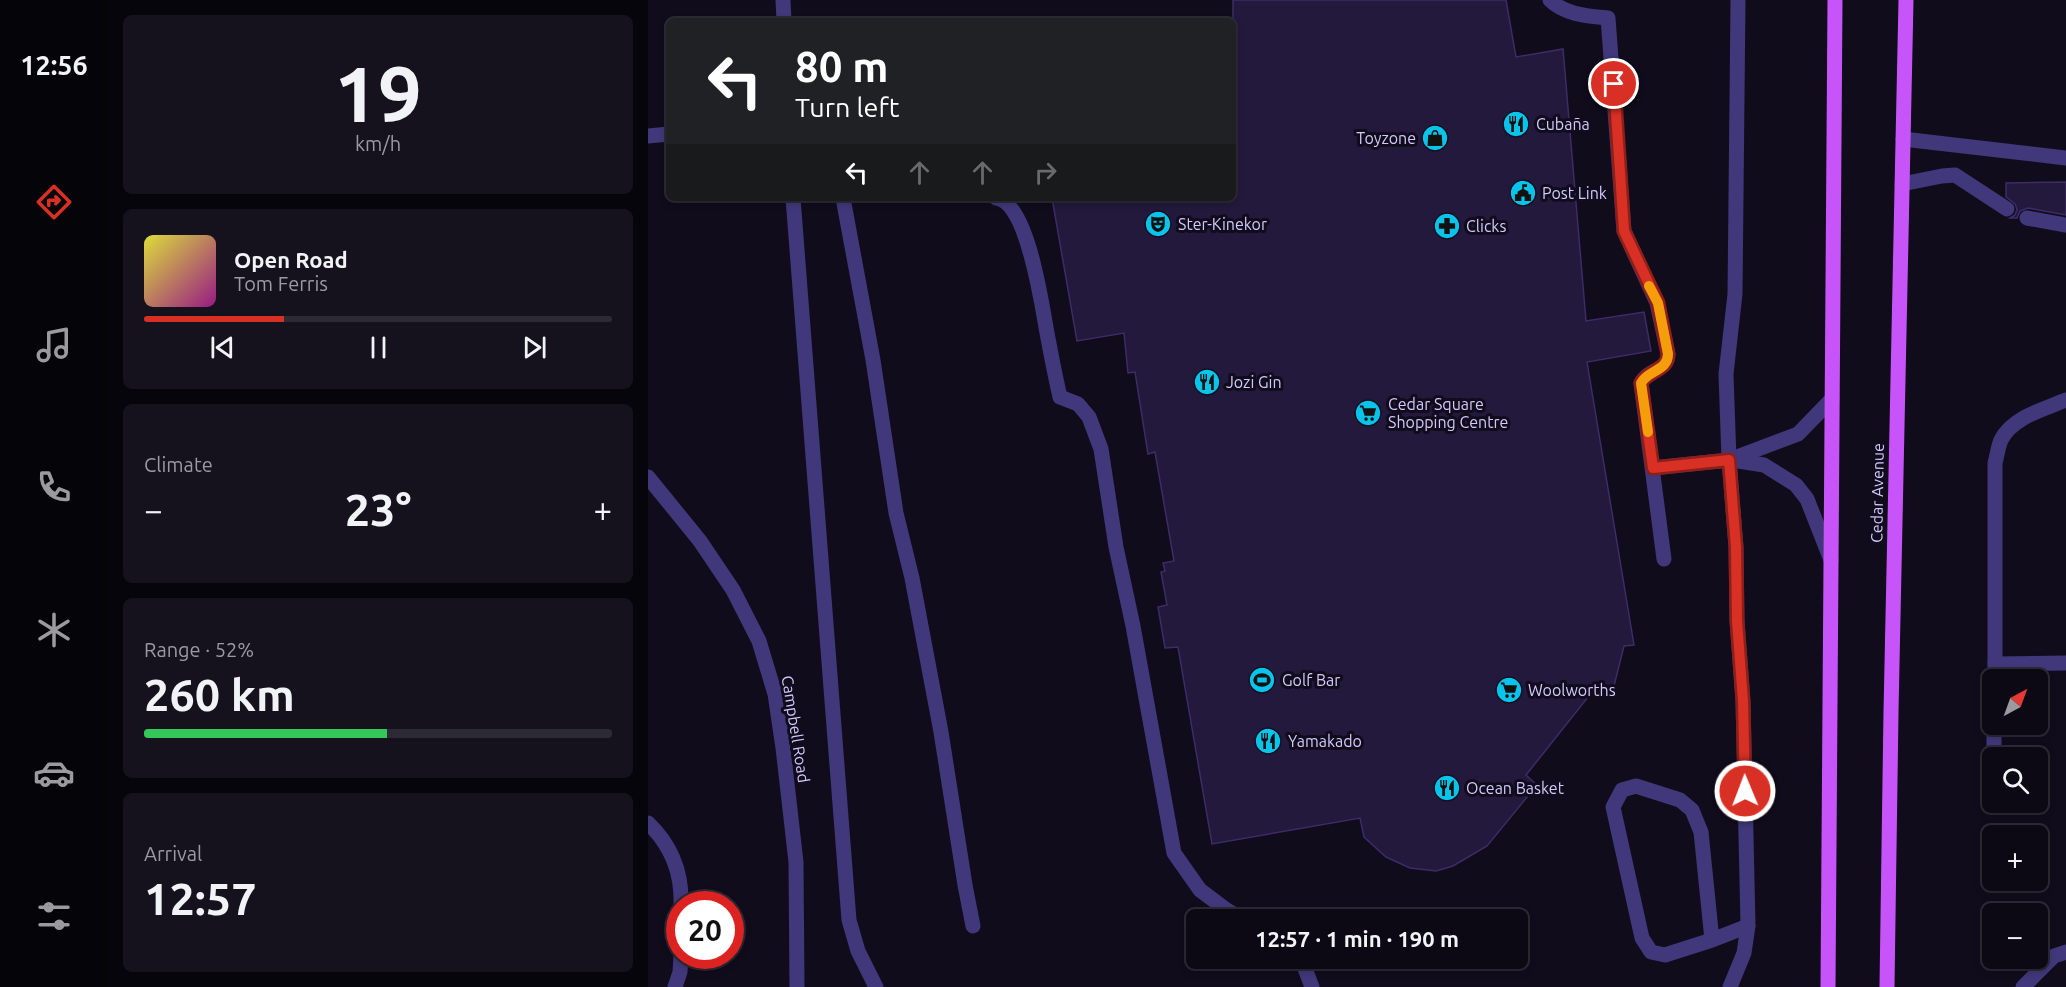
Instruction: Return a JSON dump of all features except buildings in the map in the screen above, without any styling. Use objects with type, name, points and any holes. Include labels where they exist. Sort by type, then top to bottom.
[{"type":"main road","points":[[1828,987],[1835,0]]},
{"type":"main road","name":"Cedar Avenue","points":[[1887,987],[1906,0]]},
{"type":"street","points":[[783,0],[784,18]]},
{"type":"street","points":[[1550,0],[1565,10],[1585,16],[1608,18],[1624,231],[1658,303],[1668,354],[1668,361],[1665,365],[1644,377],[1641,383],[1664,559]]},
{"type":"street","points":[[1730,987],[1744,953],[1748,926],[1743,701],[1737,621],[1736,547],[1729,460],[1726,374],[1736,294],[1738,0]]},
{"type":"street","points":[[648,136],[666,135]]},
{"type":"street","points":[[1903,139],[2066,158]]},
{"type":"street","points":[[1902,184],[1955,175],[2007,209]]},
{"type":"street","points":[[793,201],[849,920],[858,951],[876,987]]},
{"type":"street","points":[[843,201],[857,285],[873,360],[896,513],[912,578],[941,732],[973,926]]},
{"type":"street","points":[[1004,201],[1021,225],[1032,255],[1059,397],[1078,404],[1089,417],[1101,449],[1116,547],[1133,626],[1174,853],[1200,890],[1225,909]]},
{"type":"street","points":[[2027,218],[2066,225]]},
{"type":"street","points":[[1729,460],[1798,434],[1832,399]]},
{"type":"street","points":[[1995,669],[1995,463],[2002,439],[2012,426],[2030,415],[2066,400]]},
{"type":"street","points":[[1653,468],[1729,460],[1764,465],[1796,485],[1807,499],[1831,561]]},
{"type":"street","name":"Campbell Road","points":[[648,477],[700,541],[734,590],[759,641],[775,694],[796,862],[797,987]]},
{"type":"street","points":[[2019,669],[2066,663]]},
{"type":"street","points":[[1712,940],[1701,832],[1692,810],[1680,800],[1636,786],[1622,790],[1612,807],[1642,938],[1652,952],[1665,955],[1712,940],[1748,926]]},
{"type":"street","points":[[648,823],[661,836],[673,855],[681,891]]},
{"type":"street","points":[[2023,987],[2054,956],[2066,952]]},
{"type":"street","points":[[675,987],[680,969]]},
{"type":"street","points":[[1305,969],[1312,987]]},
{"type":"slow traffic","points":[[1648,432],[1641,383],[1644,377],[1668,361],[1658,303],[1649,286]]},
{"type":"place","name":"Cubaña","points":[[1516,124]]},
{"type":"place","name":"Toyzone","points":[[1435,138]]},
{"type":"place","name":"Post Link","points":[[1523,193]]},
{"type":"place","name":"Ster-Kinekor","points":[[1158,224]]},
{"type":"place","name":"Clicks","points":[[1447,226]]},
{"type":"place","name":"Jozi Gin","points":[[1207,382]]},
{"type":"place","name":"Cedar Square Shopping Centre","points":[[1368,413]]},
{"type":"place","name":"Golf Bar","points":[[1262,680]]},
{"type":"place","name":"Woolworths","points":[[1509,690]]},
{"type":"place","name":"Yamakado","points":[[1268,741]]},
{"type":"place","name":"Ocean Basket","points":[[1447,788]]},
{"type":"route","points":[[1614,84],[1624,231],[1658,303],[1668,354],[1668,361],[1665,365],[1644,377],[1641,383],[1653,468],[1729,460],[1736,547],[1745,791]]}]
